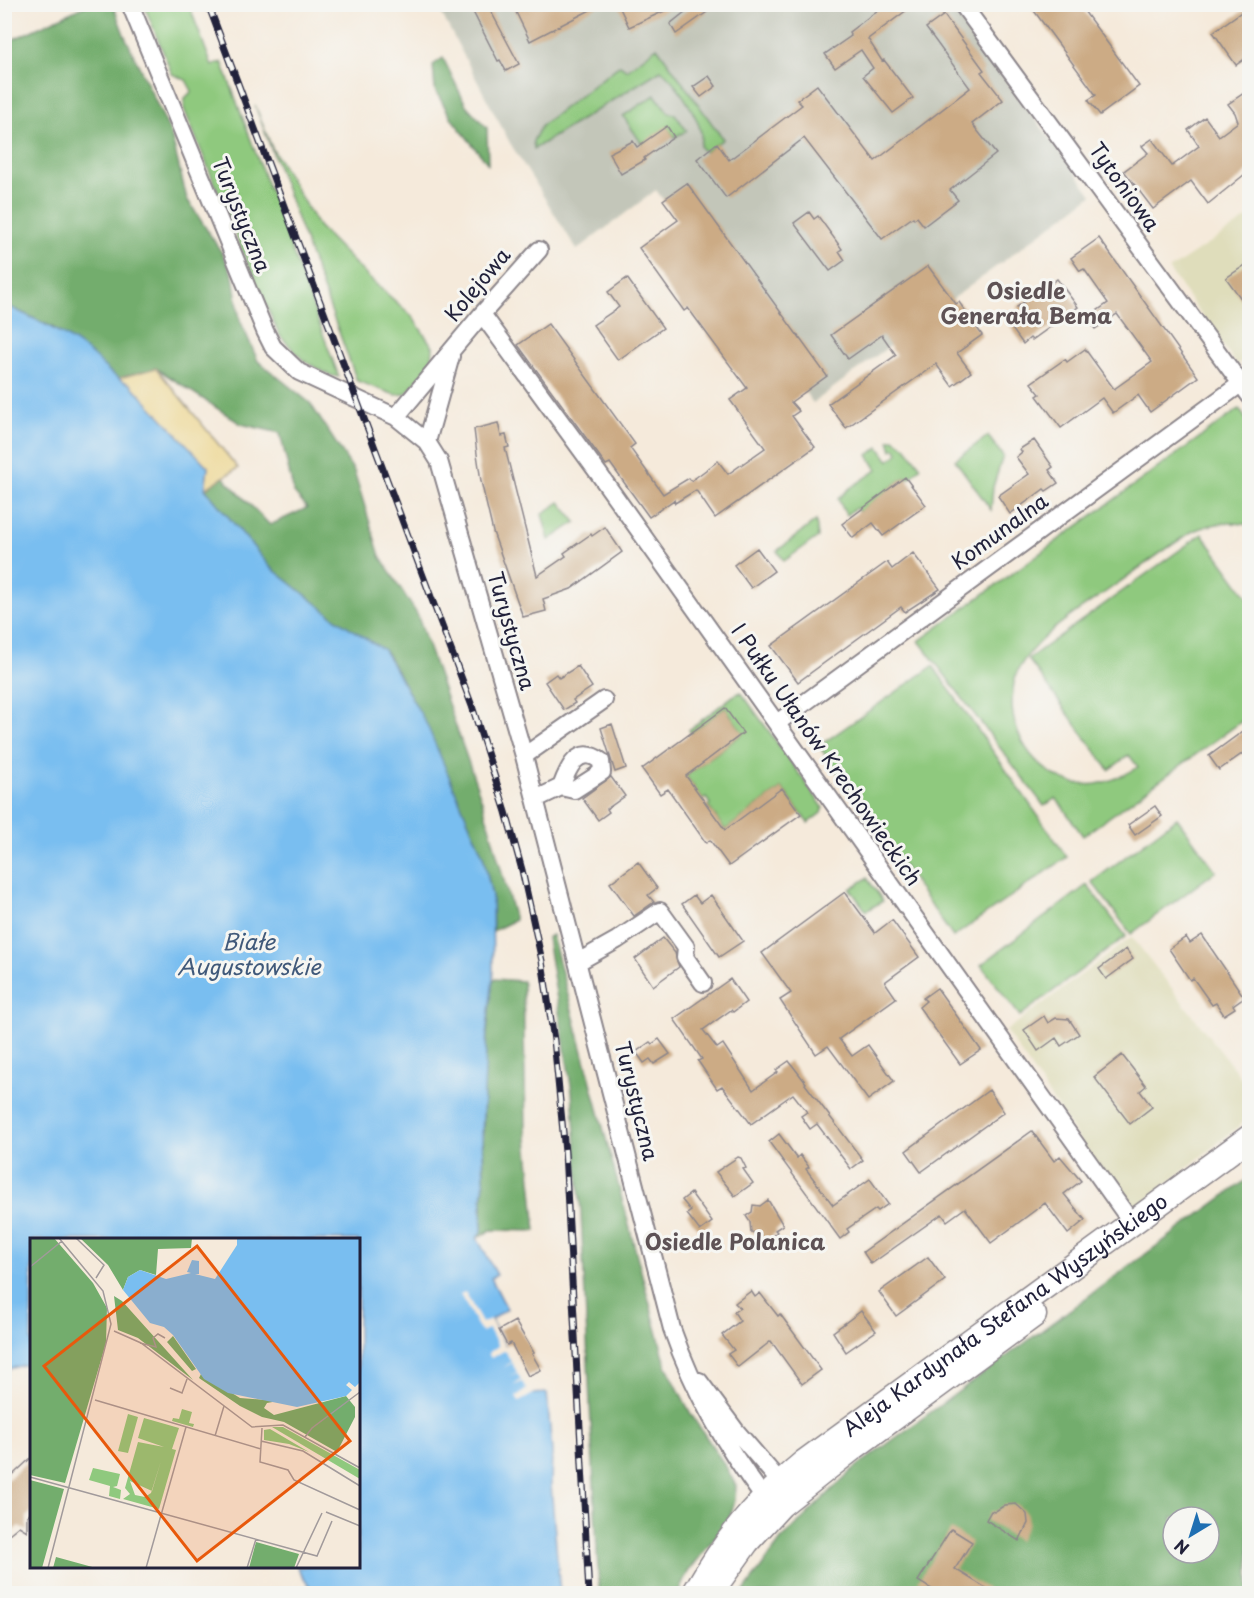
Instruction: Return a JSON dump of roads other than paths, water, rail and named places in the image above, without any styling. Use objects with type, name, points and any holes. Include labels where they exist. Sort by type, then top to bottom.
[{"type":"main road","name":"Aleja Kardynała Stefana Wyszyńskiego","points":[[775,1495],[814,1477],[926,1384],[1136,1229],[1250,1137]]},
{"type":"main road","name":"Aleja Kardynała Stefana Wyszyńskiego","points":[[1136,1229],[1250,1158]]},
{"type":"main road","points":[[694,1593],[711,1563],[734,1531],[775,1495]]},
{"type":"main road","points":[[711,1593],[747,1542],[775,1495]]},
{"type":"street","name":"Turystyczna","points":[[130,4],[273,347],[299,372],[396,417],[427,442],[439,461],[536,799],[672,1329],[700,1399],[741,1468],[775,1495]]},
{"type":"street","name":"Tytoniowa","points":[[962,4],[1247,386]]},
{"type":"street","name":"Kolejowa","points":[[396,417],[538,250]]},
{"type":"street","name":"I Pułku Ułanów Krechowieckich","points":[[482,314],[600,474],[1136,1229]]},
{"type":"street","name":"Kolejowa","points":[[427,442],[452,351]]},
{"type":"street","name":"Komunalna","points":[[777,723],[1247,386]]},
{"type":"street","points":[[524,756],[604,700]]},
{"type":"street","points":[[536,799],[561,787]]},
{"type":"street","points":[[578,962],[618,940],[660,911],[686,947],[685,957],[703,983]]},
{"type":"street","name":"Turystyczna","points":[[688,1370],[708,1392],[736,1431],[775,1495]]},
{"type":"water","name":"Białe Augustowskie","points":[[5,305],[67,337],[86,350],[111,373],[130,384],[208,467],[205,489],[270,567],[336,619],[384,650],[427,725],[483,856],[492,896],[493,979],[487,1026],[482,1135],[484,1180],[481,1210],[482,1231],[477,1238],[497,1275],[491,1278],[507,1309],[491,1320],[531,1394],[547,1393],[552,1452],[551,1485],[560,1593],[314,1593],[298,1568],[360,1568],[360,1238],[30,1238],[30,1363],[5,1370]]},
{"type":"railway","points":[[208,4],[472,706],[522,870],[542,961],[554,1040],[565,1152],[589,1594]]},
{"type":"district","name":"Osiedle Generała Bema","points":[[1026,304]]},
{"type":"district","name":"Osiedle Polanica","points":[[735,1242]]}]
